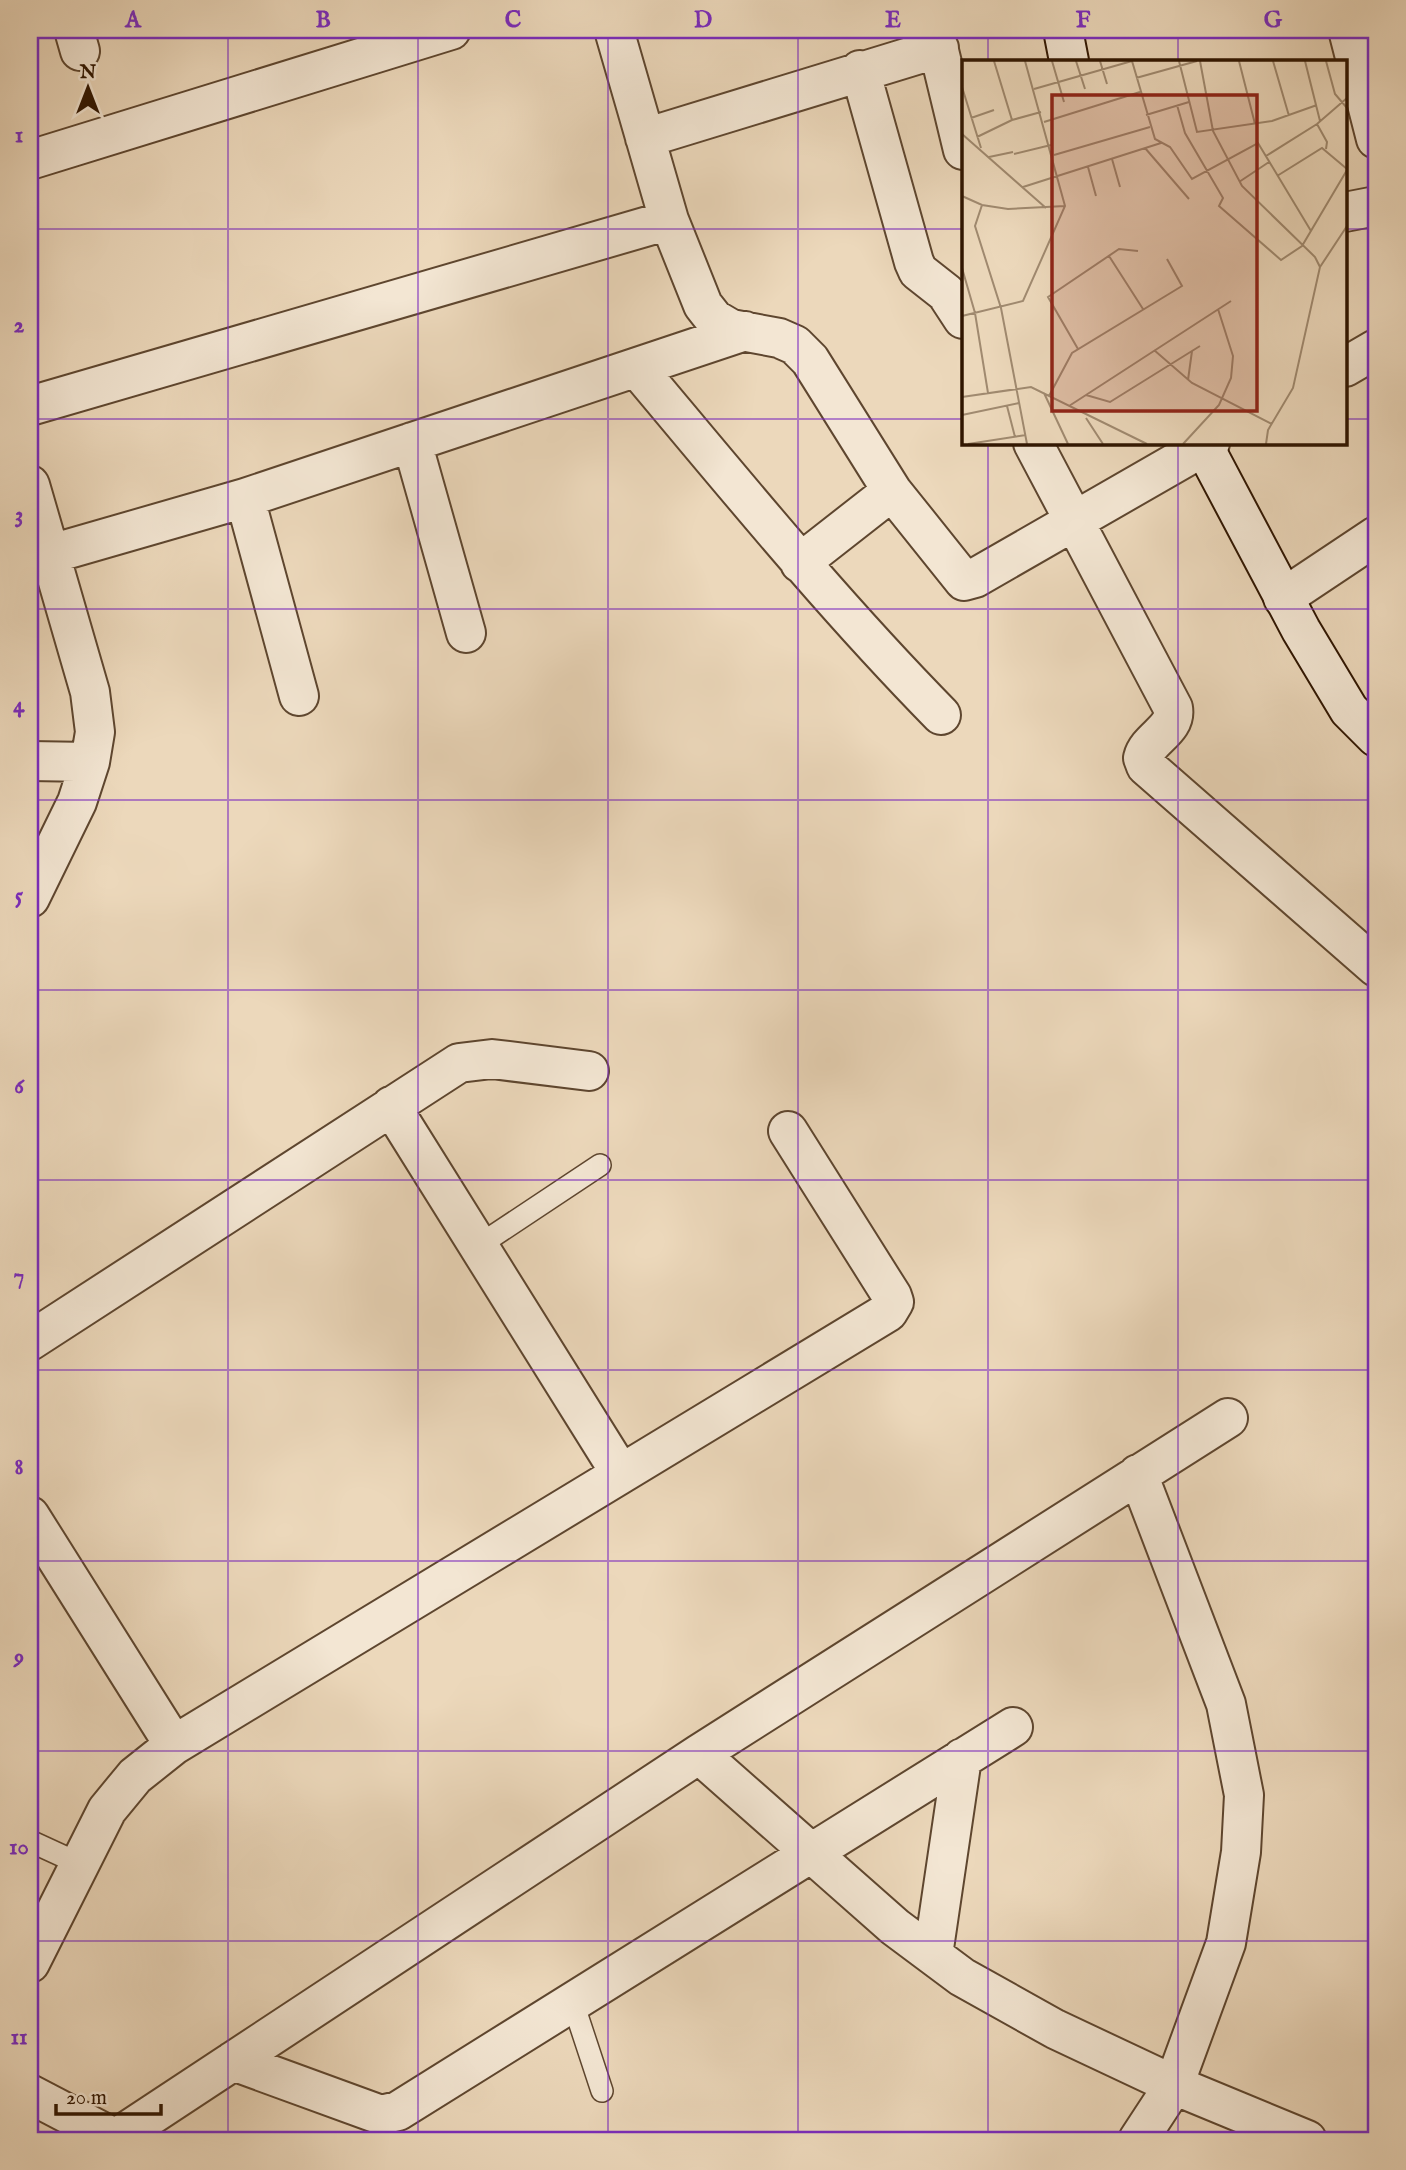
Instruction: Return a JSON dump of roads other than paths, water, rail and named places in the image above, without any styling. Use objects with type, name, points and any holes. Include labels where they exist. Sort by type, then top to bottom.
[{"type":"street","points":[[30,160],[450,30]]},
{"type":"street","points":[[614,30],[669,220],[703,304],[714,319],[731,329],[779,338],[795,345],[810,359],[892,491],[964,581],[975,578],[1205,444],[1283,598],[1349,710],[1376,737]]},
{"type":"street","points":[[1063,30],[1069,60]]},
{"type":"street","points":[[1348,30],[1376,139]]},
{"type":"street","points":[[645,138],[860,70],[936,39],[962,146]]},
{"type":"street","points":[[860,70],[914,262],[918,271],[946,293],[962,317]]},
{"type":"street","points":[[1346,212],[1376,206]]},
{"type":"street","points":[[30,406],[669,220]]},
{"type":"street","points":[[39,557],[245,498],[745,331]]},
{"type":"street","points":[[1346,366],[1376,349]]},
{"type":"street","points":[[637,368],[800,563],[864,636],[941,715]]},
{"type":"street","points":[[412,442],[466,634]]},
{"type":"street","points":[[1034,444],[1173,708],[1175,717],[1171,724],[1145,749],[1143,758],[1146,766],[1376,967]]},
{"type":"street","points":[[30,485],[39,557],[90,692],[95,732],[90,762],[77,802],[30,898]]},
{"type":"street","points":[[800,563],[892,491]]},
{"type":"street","points":[[245,498],[299,696]]},
{"type":"street","points":[[1283,598],[1376,536]]},
{"type":"street","points":[[30,761],[90,762]]},
{"type":"street","points":[[30,1340],[459,1063],[476,1059],[589,1071]]},
{"type":"street","points":[[391,1106],[621,1474]]},
{"type":"street","points":[[30,1963],[107,1810],[135,1776],[174,1745],[891,1308],[892,1296],[788,1131]]},
{"type":"street","points":[[30,2094],[117,2139],[699,1754],[1228,1418]]},
{"type":"street","points":[[1138,1474],[1226,1704],[1244,1795],[1241,1852],[1226,1942],[1174,2085],[1138,2140]]},
{"type":"street","points":[[30,1516],[174,1745]]},
{"type":"street","points":[[233,2061],[381,2115],[398,2111],[1013,1727]]},
{"type":"street","points":[[699,1754],[895,1927],[962,1977],[1055,2029],[1174,2085],[1307,2140]]},
{"type":"street","points":[[933,1955],[962,1758]]},
{"type":"lane","points":[[478,1246],[600,1165]]},
{"type":"lane","points":[[30,1841],[80,1864]]},
{"type":"lane","points":[[573,2003],[602,2091]]}]
